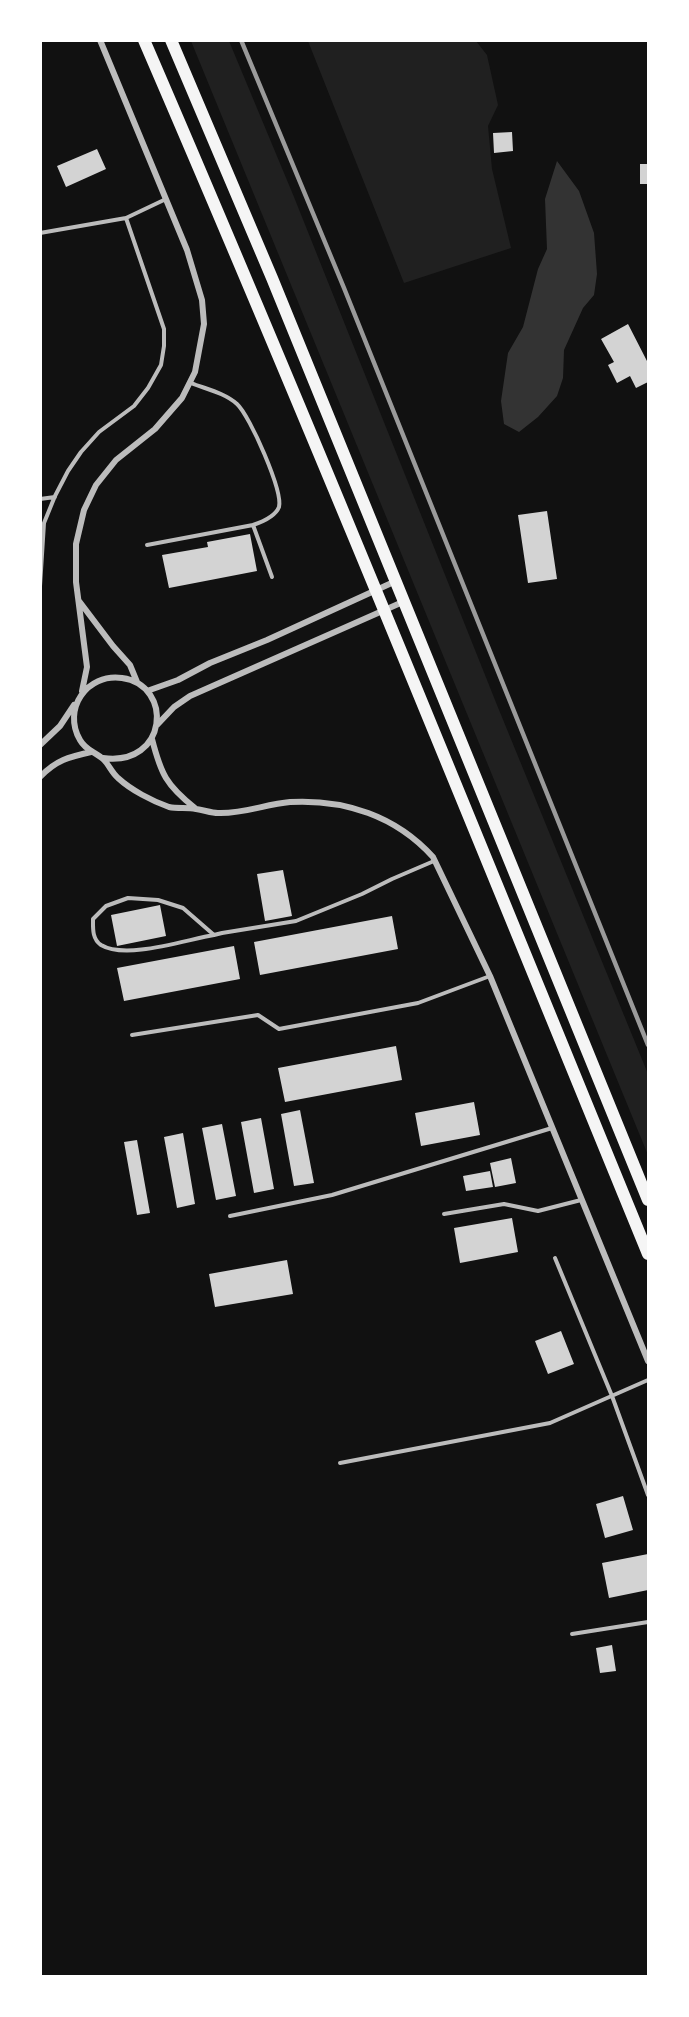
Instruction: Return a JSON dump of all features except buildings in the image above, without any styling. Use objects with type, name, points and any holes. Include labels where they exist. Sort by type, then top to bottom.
[{"type":"main road","points":[[144,40],[377,589],[648,1254]]},
{"type":"main road","points":[[171,40],[405,601],[648,1200]]},
{"type":"street","points":[[40,745],[60,726],[82,693],[91,684],[114,677],[126,678],[137,683],[147,691],[154,702],[157,713],[152,739],[143,750],[130,757],[117,760],[103,758],[91,752],[81,743],[75,731],[73,718],[76,704],[82,693],[87,667],[76,582],[76,544],[88,497],[116,460],[176,407],[191,383],[198,362],[204,324],[202,300],[196,276],[100,40]]},
{"type":"street","points":[[147,691],[178,680],[210,663],[267,640],[396,580]]},
{"type":"street","points":[[79,600],[113,646],[130,664],[137,683]]},
{"type":"street","points":[[156,726],[174,707],[190,696],[405,601]]},
{"type":"street","points":[[152,739],[160,771],[179,795],[195,808]]},
{"type":"street","points":[[40,777],[52,765],[70,757],[91,752]]},
{"type":"street","points":[[103,758],[117,777],[148,797],[171,808],[195,808],[217,814],[290,802],[350,806],[376,815],[419,841],[435,860],[490,976],[648,1361]]},
{"type":"lane","points":[[40,233],[126,218],[166,199]]},
{"type":"lane","points":[[40,586],[41,540],[44,523],[68,471],[99,432],[134,406],[161,365],[164,329],[126,218]]},
{"type":"lane","points":[[147,545],[253,525],[273,515],[279,507],[279,494],[259,439],[244,411],[236,403],[191,383]]},
{"type":"lane","points":[[40,499],[55,496]]},
{"type":"lane","points":[[253,525],[272,578]]},
{"type":"lane","points":[[214,934],[183,908],[158,900],[128,898],[106,906],[93,919],[93,935],[100,944],[120,951],[146,948],[296,921],[435,860]]},
{"type":"lane","points":[[132,1035],[258,1015],[279,1029],[418,1003],[490,976]]},
{"type":"lane","points":[[230,1216],[332,1195],[526,1138],[552,1128]]},
{"type":"lane","points":[[444,1214],[504,1204],[538,1211],[582,1200]]},
{"type":"lane","points":[[555,1258],[612,1396],[648,1495]]},
{"type":"lane","points":[[340,1463],[550,1423],[648,1380]]},
{"type":"lane","points":[[572,1634],[648,1622]]},
{"type":"shaded area","points":[[191,41],[229,41],[294,197],[497,705],[648,1074],[648,1155]]},
{"type":"shaded area","points":[[308,41],[476,41],[487,55],[498,105],[488,126],[492,169],[511,248],[404,283]]},
{"type":"shaded area","points":[[557,161],[579,191],[594,233],[597,274],[594,295],[583,308],[564,350],[563,378],[557,396],[538,417],[519,432],[504,424],[501,401],[508,353],[523,327],[538,269],[547,249],[545,199]]},
{"type":"railway","points":[[241,40],[344,288],[648,1045]]}]
